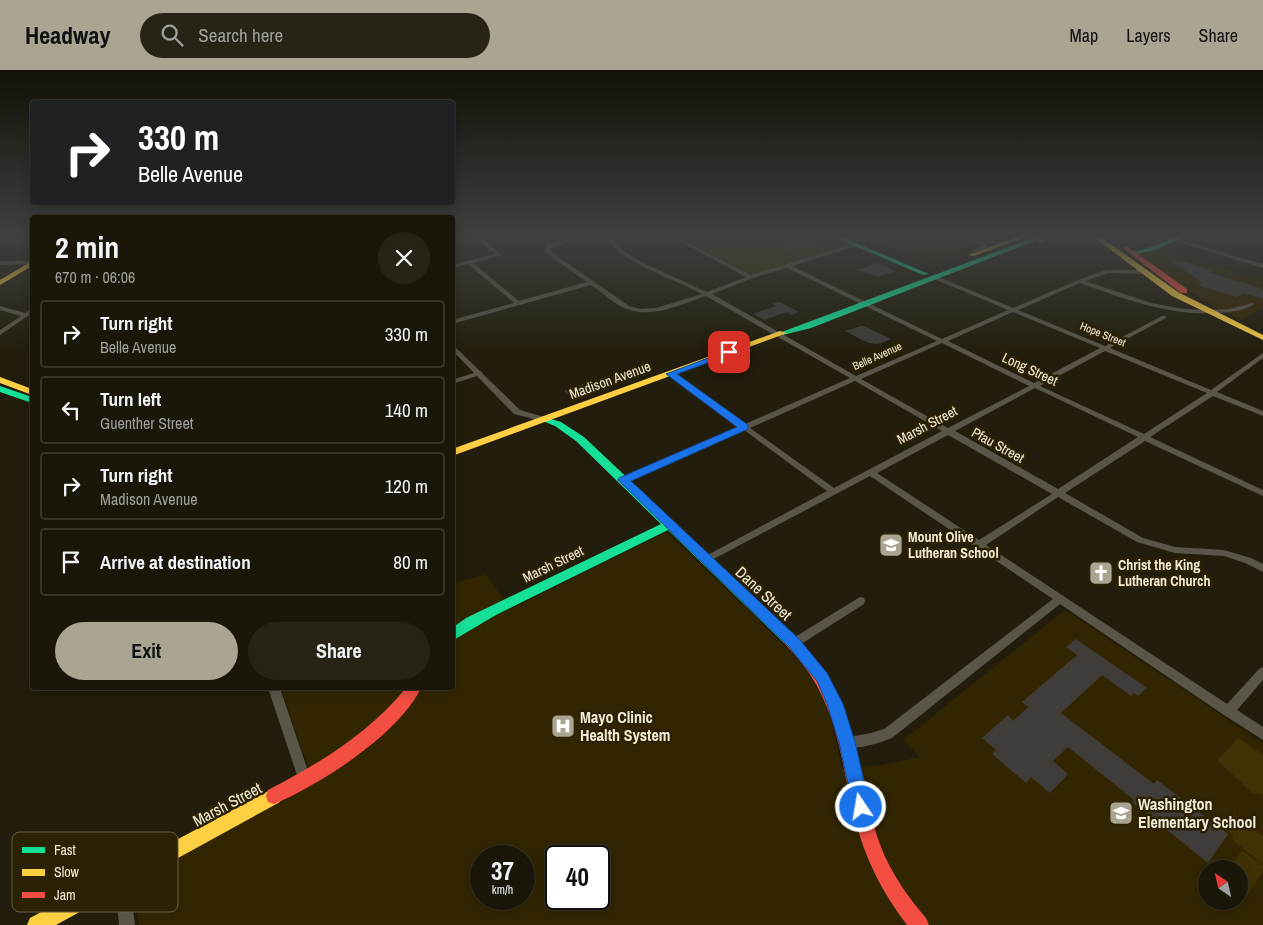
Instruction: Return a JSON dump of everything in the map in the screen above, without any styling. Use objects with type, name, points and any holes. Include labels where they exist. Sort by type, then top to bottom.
[{"type":"main road","points":[[0,283],[13,275]]},
{"type":"main road","points":[[1148,275],[1171,291],[1263,338]]},
{"type":"main road","points":[[1162,275],[1213,312],[1263,332]]},
{"type":"main road","name":"Madison Avenue","points":[[455,452],[777,335],[818,314],[861,302],[930,276]]},
{"type":"main road","points":[[0,380],[30,391]]},
{"type":"main road","points":[[0,389],[30,399]]},
{"type":"main road","name":"Dane Street","points":[[545,420],[569,430],[623,480],[794,643],[822,677],[830,690],[847,742],[872,847],[894,891],[919,925]]},
{"type":"main road","name":"Marsh Street","points":[[455,634],[491,611],[669,525]]},
{"type":"main road","name":"Marsh Street","points":[[178,849],[304,780],[364,744],[396,713],[413,690]]},
{"type":"main road","name":"Marsh Street","points":[[37,925],[61,912]]},
{"type":"street","points":[[484,275],[518,303]]},
{"type":"street","points":[[580,275],[627,307],[641,311],[657,310],[758,275]]},
{"type":"street","name":"Pfau Street","points":[[662,275],[707,294],[855,380],[1140,540],[1175,550],[1224,553],[1248,560],[1263,568]]},
{"type":"street","points":[[747,275],[751,277]]},
{"type":"street","name":"Long Street","points":[[806,275],[1263,493]]},
{"type":"street","name":"Belle Avenue","points":[[623,480],[1012,310],[1097,275]]},
{"type":"street","name":"Hope Street","points":[[930,276],[1263,414]]},
{"type":"street","points":[[1080,281],[1163,309],[1184,313],[1213,312],[1242,308],[1251,304]]},
{"type":"street","points":[[455,321],[591,283]]},
{"type":"street","points":[[0,308],[26,315]]},
{"type":"street","points":[[0,333],[30,312]]},
{"type":"street","name":"Marsh Street","points":[[706,560],[1164,317]]},
{"type":"street","points":[[455,349],[511,407],[522,413],[545,420]]},
{"type":"street","points":[[979,545],[1212,392],[1263,355]]},
{"type":"street","points":[[455,381],[480,374]]},
{"type":"street","points":[[671,374],[834,492]]},
{"type":"street","points":[[870,472],[1263,734]]},
{"type":"street","points":[[847,742],[871,739],[888,734],[1060,599]]},
{"type":"street","points":[[794,643],[860,601]]},
{"type":"street","points":[[1228,711],[1263,672]]},
{"type":"street","points":[[275,690],[304,780]]},
{"type":"street","points":[[126,912],[127,925]]},
{"type":"shaded area","points":[[1166,275],[1243,275],[1263,281],[1263,308],[1240,320],[1183,287]]},
{"type":"shaded area","name":"Mayo Clinic Health System","points":[[666,532],[790,651],[811,677],[827,704],[842,769],[882,765],[920,757],[903,740],[1065,610],[1263,743],[1263,925],[139,925],[138,912],[178,912],[178,857],[314,784],[282,690],[455,690],[455,583],[485,574],[511,609]]},
{"type":"shaded area","points":[[1238,738],[1263,755],[1263,795],[1251,792],[1217,760]]},
{"type":"shaded area","points":[[1234,814],[1263,836],[1263,864],[1232,840],[1233,835],[1224,828]]},
{"type":"shaded area","points":[[1242,850],[1263,866],[1263,872],[1248,894],[1248,860],[1235,860]]},
{"type":"building","points":[[1191,275],[1218,275],[1263,289],[1263,299],[1244,293],[1236,297],[1198,285],[1203,283]]},
{"type":"building","points":[[780,302],[799,312],[791,315],[787,312],[764,320],[753,314],[776,306],[772,304]]},
{"type":"building","points":[[861,326],[891,339],[878,344],[868,343],[845,331]]},
{"type":"building","points":[[583,384],[592,392],[571,398],[564,391]]},
{"type":"building","points":[[1076,639],[1147,688],[1138,696],[1134,693],[1131,696],[1102,675],[1061,713],[1154,784],[1157,780],[1228,834],[1210,860],[1204,860],[1068,747],[1053,761],[1068,774],[1050,793],[1031,777],[1026,783],[992,754],[996,750],[982,738],[1008,715],[1013,721],[1028,707],[1022,702],[1077,655],[1066,647]]},
{"type":"traffic: fast","points":[[783,333],[808,326],[942,275]]},
{"type":"traffic: fast","points":[[0,389],[30,399]]},
{"type":"traffic: fast","points":[[545,420],[558,424],[580,439],[789,639]]},
{"type":"traffic: fast","points":[[455,634],[491,611],[669,525]]},
{"type":"traffic: slow","points":[[0,283],[13,275]]},
{"type":"traffic: slow","points":[[1149,275],[1175,294],[1263,338]]},
{"type":"traffic: slow","points":[[455,452],[783,333]]},
{"type":"traffic: slow","points":[[0,380],[30,391]]},
{"type":"traffic: slow","points":[[178,848],[274,796]]},
{"type":"traffic: slow","points":[[37,925],[61,912]]},
{"type":"traffic: jam","points":[[1162,275],[1184,291]]},
{"type":"traffic: jam","points":[[789,639],[810,663],[826,687],[845,737],[863,818],[872,847],[892,888],[919,925]]},
{"type":"traffic: jam","points":[[274,796],[333,763],[368,738],[399,707],[412,690]]},
{"type":"place","name":"Mount Olive Lutheran School","points":[[891,545]]},
{"type":"place","name":"Christ the King Lutheran Church","points":[[1101,573]]},
{"type":"place","name":"Mayo Clinic Health System","points":[[563,726]]},
{"type":"place","name":"Washington Elementary School","points":[[1121,813]]},
{"type":"route","points":[[729,352],[671,374],[744,427],[623,480],[794,643],[822,677],[830,690],[847,742],[861,807]]}]
